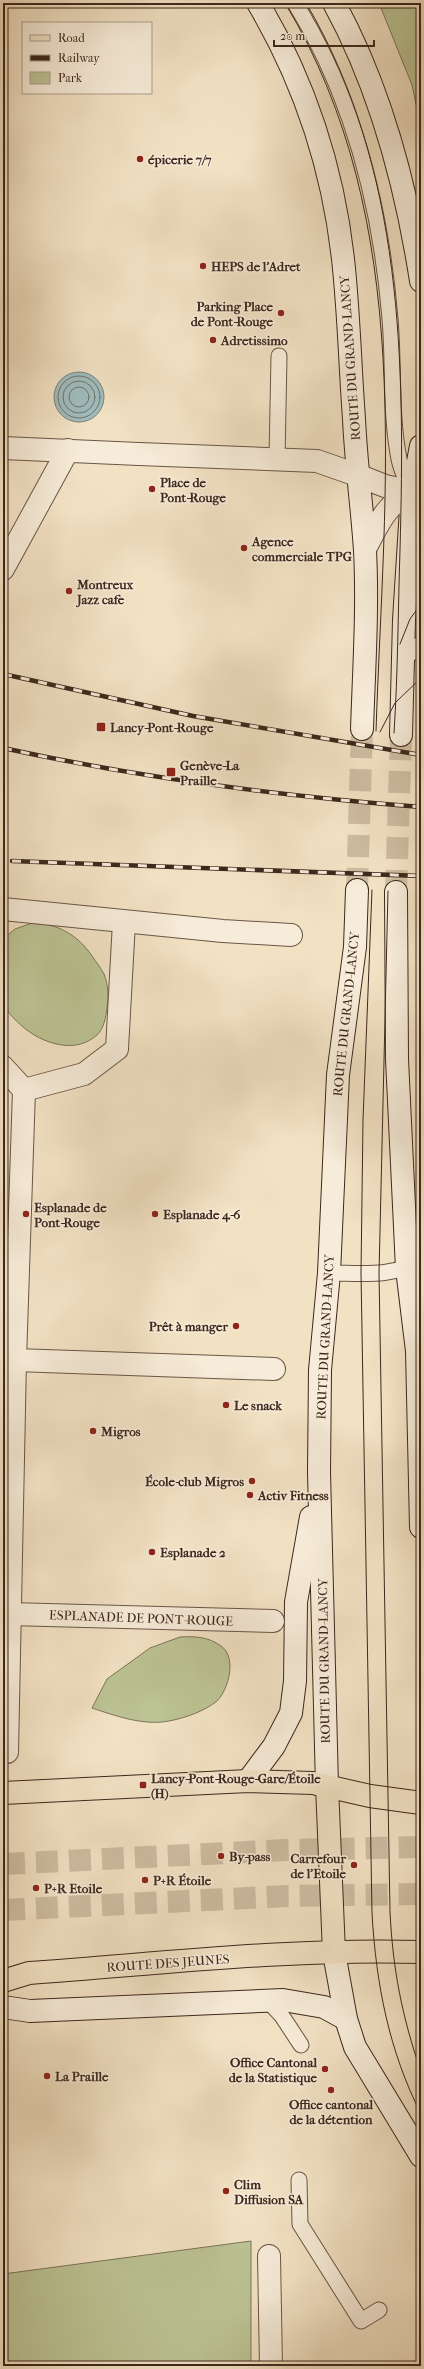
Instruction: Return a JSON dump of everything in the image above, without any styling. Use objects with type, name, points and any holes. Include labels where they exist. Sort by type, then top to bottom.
[{"type":"main road","name":"ROUTE DU GRAND-LANCY","points":[[258,3],[277,35],[300,84],[318,139],[336,214],[343,257],[348,314],[357,475],[365,550],[366,611],[362,729]]},
{"type":"main road","points":[[334,3],[373,88],[390,137],[405,194],[421,281]]},
{"type":"main road","points":[[401,735],[403,661],[421,446]]},
{"type":"main road","points":[[3,448],[317,461],[385,486],[416,493]]},
{"type":"main road","points":[[3,569],[68,450]]},
{"type":"main road","points":[[365,550],[383,513],[401,496],[416,493]]},
{"type":"main road","name":"ROUTE DU GRAND-LANCY","points":[[327,1786],[319,1472],[320,1370],[329,1273],[338,1075],[355,947],[357,890]]},
{"type":"main road","points":[[396,892],[397,1059],[416,1268],[421,1527]]},
{"type":"main road","points":[[3,910],[124,922],[291,935]]},
{"type":"main road","points":[[24,1090],[84,1074],[117,1049],[124,922]]},
{"type":"main road","points":[[3,1067],[24,1090],[6,1623],[7,1752]]},
{"type":"main road","points":[[16,1360],[274,1370]]},
{"type":"main road","points":[[248,1781],[274,1746],[291,1714],[294,1681],[296,1602],[319,1472]]},
{"type":"main road","name":"ESPLANADE DE PONT-ROUGE","points":[[6,1623],[273,1621]]},
{"type":"main road","points":[[3,1794],[248,1781],[327,1786],[357,1793],[421,1804]]},
{"type":"main road","points":[[327,1786],[334,1953],[346,2019],[355,2047],[364,2064],[421,2156]]},
{"type":"main road","points":[[334,1953],[421,1952]]},
{"type":"main road","name":"ROUTE DES JEUNES","points":[[3,1981],[29,1973],[334,1953]]},
{"type":"main road","points":[[3,2007],[30,2011],[283,2000],[324,2007],[346,2019]]},
{"type":"main road","points":[[269,2256],[271,2366]]},
{"type":"lane","points":[[295,3],[316,39],[342,98],[370,186],[384,263],[390,312],[394,423],[398,452],[402,470],[416,493]]},
{"type":"lane","points":[[277,459],[280,356]]},
{"type":"lane","points":[[403,661],[421,643]]},
{"type":"lane","points":[[329,1273],[379,1274],[416,1268]]},
{"type":"lane","points":[[268,2001],[282,2016],[301,2045]]},
{"type":"lane","points":[[299,2180],[300,2224],[361,2321],[379,2310]]},
{"type":"green space","points":[[379,3],[421,3],[421,128],[412,85]]},
{"type":"green space","points":[[32,923],[50,925],[73,936],[86,949],[104,974],[108,994],[105,1018],[103,1026],[97,1035],[88,1041],[69,1045],[49,1042],[39,1038],[23,1027],[4,1006],[2,999],[3,939],[15,929]]},
{"type":"green space","points":[[180,1637],[207,1639],[221,1646],[226,1651],[229,1658],[230,1673],[225,1689],[217,1701],[194,1714],[175,1720],[159,1722],[130,1719],[92,1708],[107,1679],[150,1648]]},
{"type":"green space","points":[[251,2241],[251,2366],[3,2366],[3,2274]]},
{"type":"water","points":[[79,372],[89,374],[97,379],[102,387],[104,397],[102,407],[97,415],[89,420],[79,422],[69,420],[61,415],[56,407],[54,397],[56,387],[61,379],[69,374]]},
{"type":"tunnel","points":[[357,890],[362,729]]},
{"type":"tunnel","points":[[396,892],[401,735]]},
{"type":"tunnel","points":[[3,1864],[287,1850],[421,1847]]},
{"type":"tunnel","points":[[3,1910],[288,1896],[421,1894]]},
{"type":"tram line","points":[[285,3],[327,87],[356,174],[374,265],[383,357],[386,451],[384,545],[376,731]]},
{"type":"tram line","points":[[306,3],[338,66],[363,132],[380,200],[392,269],[398,339],[401,409],[400,550],[394,733]]},
{"type":"tram line","points":[[400,644],[410,619],[421,604]]},
{"type":"tram line","points":[[380,732],[395,703],[421,678]]},
{"type":"tram line","points":[[372,890],[363,1120],[361,1273],[372,1913],[377,1966],[392,2041],[400,2066],[421,2114]]},
{"type":"tram line","points":[[388,891],[379,1273],[390,1912],[396,1974],[409,2032],[421,2072]]},
{"type":"railway","points":[[3,674],[193,716],[421,755]]},
{"type":"railway","points":[[3,748],[55,759],[211,785],[368,803],[421,807]]},
{"type":"railway","points":[[12,861],[421,876]]},
{"type":"place","name":"épicerie 7/7","points":[[140,159]]},
{"type":"place","name":"HEPS de l'Adret","points":[[203,266]]},
{"type":"place","name":"Parking Place de Pont-Rouge","points":[[281,313]]},
{"type":"place","name":"Adretissimo","points":[[213,340]]},
{"type":"place","name":"Place de Pont-Rouge","points":[[152,489]]},
{"type":"place","name":"Agence commerciale TPG","points":[[244,548]]},
{"type":"place","name":"Montreux Jazz cafe","points":[[69,591]]},
{"type":"place","name":"Lancy-Pont-Rouge","points":[[101,727]]},
{"type":"place","name":"Genève-La Praille","points":[[171,772]]},
{"type":"place","name":"Esplanade de Pont-Rouge","points":[[26,1214]]},
{"type":"place","name":"Esplanade 4-6","points":[[155,1214]]},
{"type":"place","name":"Prêt à manger","points":[[236,1326]]},
{"type":"place","name":"Le snack","points":[[226,1405]]},
{"type":"place","name":"Migros","points":[[93,1431]]},
{"type":"place","name":"École-club Migros","points":[[252,1481]]},
{"type":"place","name":"Activ Fitness","points":[[250,1495]]},
{"type":"place","name":"Esplanade 2","points":[[152,1552]]},
{"type":"place","name":"Lancy-Pont-Rouge-Gare/Étoile (H)","points":[[143,1785]]},
{"type":"place","name":"By-pass","points":[[221,1856]]},
{"type":"place","name":"Carrefour de l'Etoile","points":[[354,1865]]},
{"type":"place","name":"P+R Étoile","points":[[145,1880]]},
{"type":"place","name":"P+R Etoile","points":[[36,1888]]},
{"type":"place","name":"Office Cantonal de la Statistique","points":[[325,2069]]},
{"type":"place","name":"La Praille","points":[[47,2076]]},
{"type":"place","name":"Office cantonal de la détention","points":[[331,2090]]},
{"type":"place","name":"Clim Diffusion SA","points":[[226,2191]]}]
